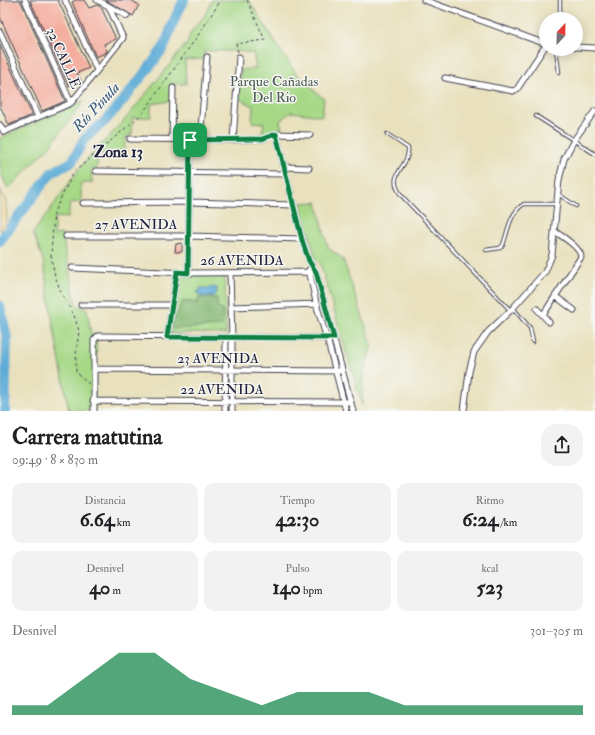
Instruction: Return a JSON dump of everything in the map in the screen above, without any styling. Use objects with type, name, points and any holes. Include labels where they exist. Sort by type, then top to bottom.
[{"type":"street","name":"32 CALLE","points":[[25,0],[71,103]]},
{"type":"street","points":[[65,0],[97,70]]},
{"type":"street","points":[[97,0],[127,16]]},
{"type":"street","points":[[424,0],[539,42]]},
{"type":"street","points":[[0,125],[4,132],[71,103],[123,38],[109,7]]},
{"type":"street","points":[[0,32],[38,117]]},
{"type":"street","points":[[583,47],[595,48]]},
{"type":"street","points":[[445,78],[513,91],[518,89],[539,56]]},
{"type":"street","points":[[200,140],[207,57]]},
{"type":"street","points":[[233,140],[239,57]]},
{"type":"street","points":[[172,139],[173,88]]},
{"type":"street","points":[[464,411],[469,372],[474,352],[488,332],[512,309],[545,272],[552,255],[557,193],[564,159],[574,140],[594,113]]},
{"type":"street","points":[[276,134],[302,240],[309,261],[316,272],[353,411]]},
{"type":"street","points":[[130,139],[233,140],[262,139],[276,134],[310,135]]},
{"type":"street","points":[[188,273],[190,140]]},
{"type":"street","points":[[285,167],[310,168]]},
{"type":"street","points":[[96,171],[286,174]]},
{"type":"street","points":[[83,203],[189,202],[293,205]]},
{"type":"street","points":[[543,315],[579,262],[581,253],[578,249],[554,232]]},
{"type":"street","name":"27 AVENIDA","points":[[66,236],[188,236],[302,240]]},
{"type":"street","points":[[309,261],[309,272],[316,304],[327,338],[346,411]]},
{"type":"street","name":"26 AVENIDA","points":[[72,268],[188,273],[316,272]]},
{"type":"street","points":[[167,337],[177,272]]},
{"type":"street","points":[[230,272],[232,411]]},
{"type":"street","points":[[555,296],[574,310]]},
{"type":"street","points":[[231,307],[324,304]]},
{"type":"street","points":[[81,305],[172,305]]},
{"type":"street","points":[[537,309],[550,322]]},
{"type":"street","points":[[94,411],[94,340],[98,336],[334,338]]},
{"type":"street","points":[[225,411],[226,337]]},
{"type":"street","name":"23 AVENIDA","points":[[94,369],[342,371]]},
{"type":"street","name":"22 AVENIDA","points":[[94,401],[351,402]]},
{"type":"lane","points":[[560,0],[560,12]]},
{"type":"lane","points":[[557,56],[560,72]]},
{"type":"lane","points":[[536,116],[595,154]]},
{"type":"lane","points":[[387,134],[408,148],[407,154],[394,182],[396,188],[401,195],[530,328],[534,342]]},
{"type":"lane","points":[[557,193],[576,206]]},
{"type":"lane","points":[[486,250],[500,248],[503,245],[513,215],[519,206],[524,204],[557,204]]},
{"type":"path","points":[[94,389],[76,372],[76,354],[79,331],[74,315],[62,295],[55,276],[51,256],[54,212],[72,173],[142,114],[195,40],[221,0]]},
{"type":"path","points":[[239,57],[236,44],[265,40],[247,0]]},
{"type":"green space","name":"Parque Cañadas Del Rio","points":[[212,0],[249,0],[298,76],[324,99],[322,116],[291,112],[280,121],[282,129],[267,136],[261,137],[264,123],[252,122],[253,106],[236,97],[241,70],[256,68],[253,53],[237,51],[205,51],[204,59],[185,60],[186,84],[171,84],[171,101],[151,104],[151,117],[132,118],[132,134],[126,137],[124,151],[99,154],[96,171],[91,168],[92,183],[81,183],[81,202],[70,203],[68,218],[55,217],[54,235],[62,234],[76,305],[87,309],[91,334],[97,333],[94,411],[69,411],[43,260],[33,233],[83,164],[127,117],[188,42],[190,33],[205,15]]},
{"type":"green space","points":[[85,100],[49,147],[8,189],[0,171],[0,138]]},
{"type":"green space","points":[[317,202],[328,248],[343,259],[372,345],[363,373],[362,405],[320,263],[316,259],[300,203]]},
{"type":"green space","points":[[177,272],[225,276],[226,334],[169,333]]},
{"type":"green space","points":[[198,298],[217,298],[217,307],[223,311],[222,326],[169,329],[183,301],[198,303]]},
{"type":"sand","points":[[0,189],[6,202],[7,221],[0,231]]},
{"type":"water","points":[[200,288],[217,288],[217,293],[213,297],[199,296],[197,292],[200,291]]},
{"type":"building","points":[[0,0],[20,0],[65,101],[42,111],[0,17]]},
{"type":"building","points":[[30,0],[58,0],[89,68],[77,73],[81,81],[69,86]]},
{"type":"building","points":[[76,0],[84,0],[89,8],[97,5],[101,7],[116,39],[104,44],[107,52],[96,57],[72,2]]},
{"type":"building","points":[[106,0],[131,0],[139,5],[133,16]]},
{"type":"building","points":[[0,45],[32,115],[9,125],[0,106]]},
{"type":"building","points":[[182,243],[182,252],[175,252],[176,244]]},
{"type":"waterway","name":"Río Pinula","points":[[0,241],[51,173],[72,162],[83,141],[105,121],[122,102],[154,61],[164,47],[175,18],[184,0]]},
{"type":"waterway","points":[[0,306],[7,338],[5,411]]},
{"type":"district","name":"Zona 13","points":[[118,151]]},
{"type":"route","points":[[276,134],[302,240],[309,261],[316,272],[334,338],[167,337],[177,272],[188,273],[190,140],[262,139],[276,134]]}]
